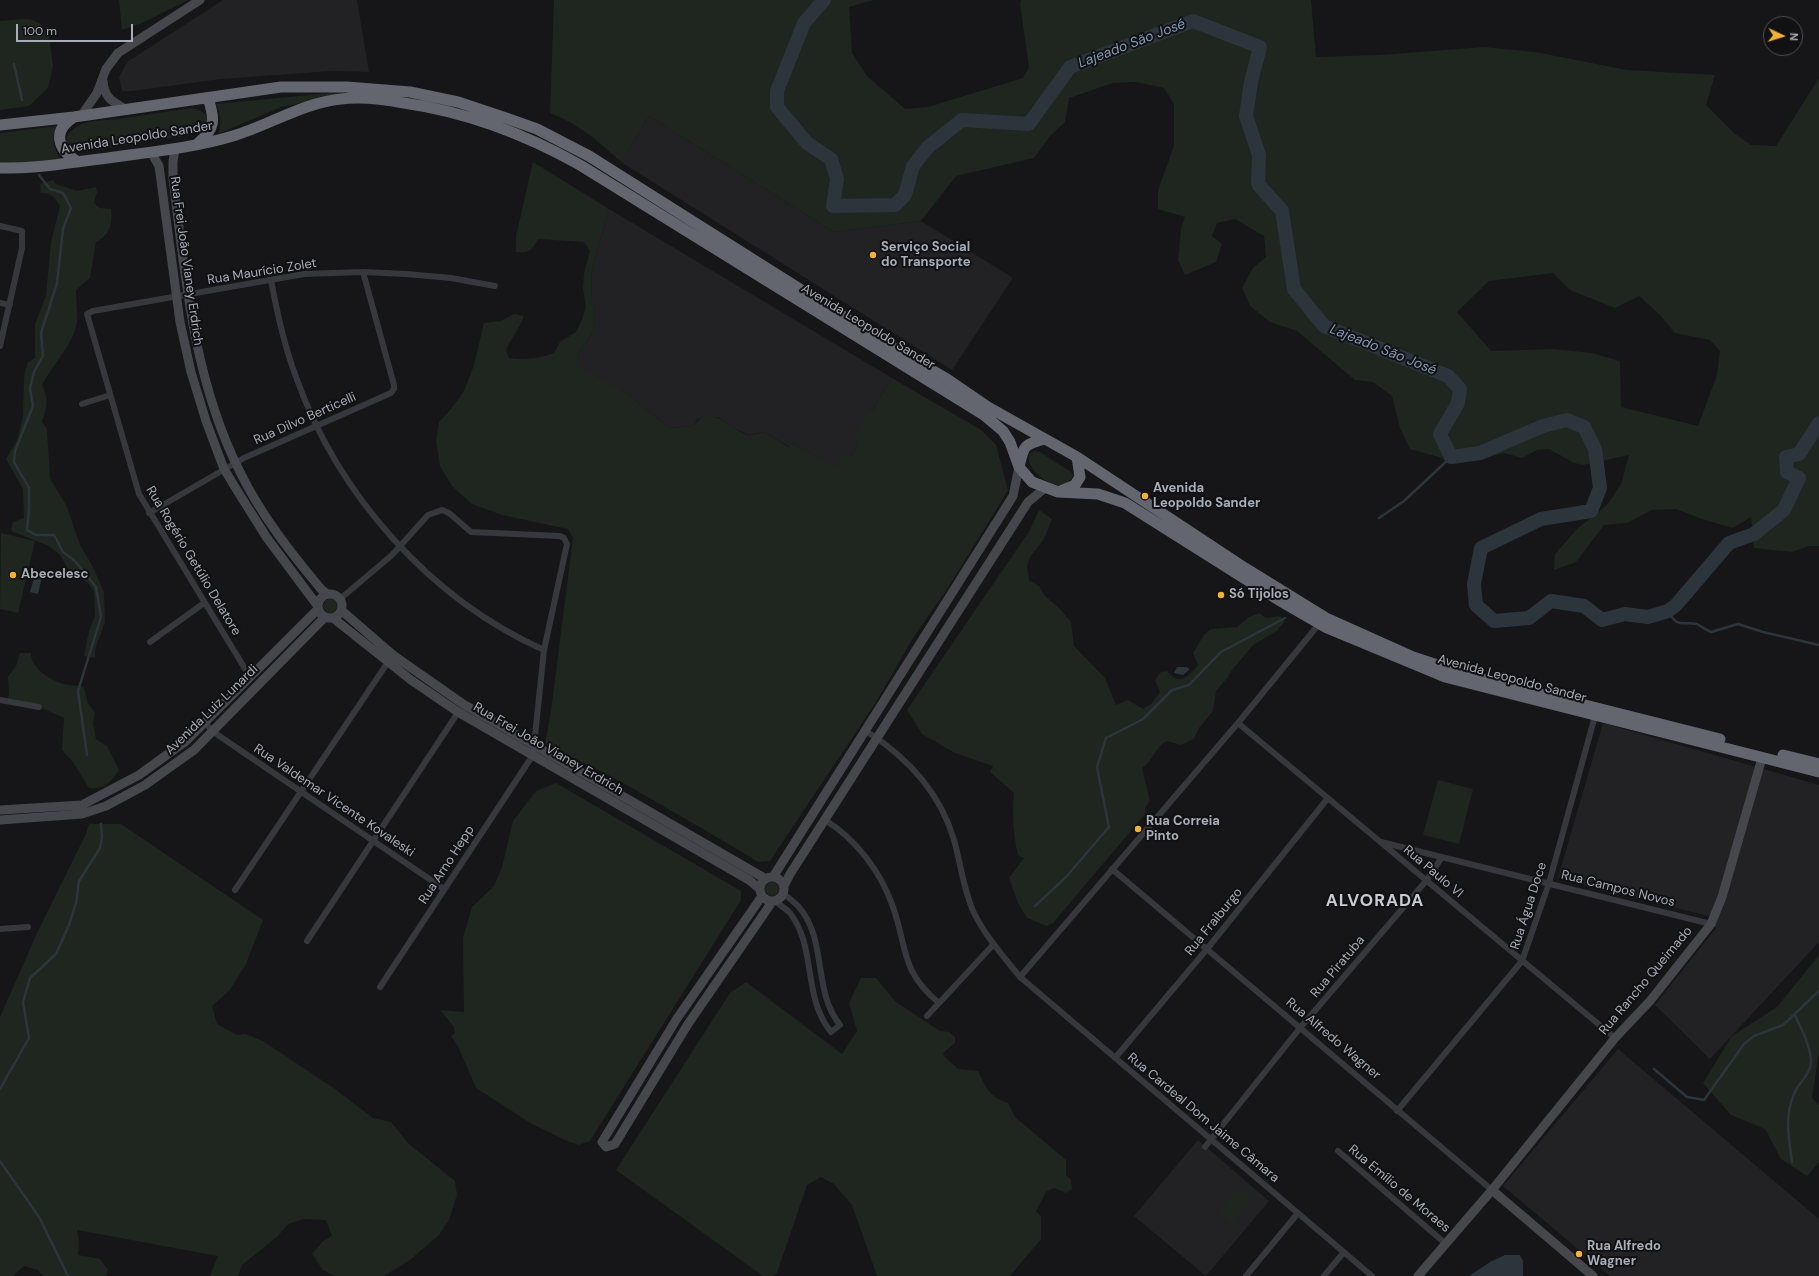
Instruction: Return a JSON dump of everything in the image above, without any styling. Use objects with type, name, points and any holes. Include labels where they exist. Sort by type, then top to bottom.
[{"type":"highway","name":"Avenida Leopoldo Sander","points":[[0,126],[77,117],[281,87],[347,87],[410,92],[458,102],[537,129],[589,156],[882,341],[947,379],[988,407],[1077,457],[1140,501],[1294,600],[1326,618],[1413,656],[1474,676],[1819,764]]},
{"type":"highway","points":[[195,145],[208,134],[212,126],[213,112],[208,98]]},
{"type":"highway","name":"Avenida Leopoldo Sander","points":[[0,168],[44,166],[78,162],[195,145],[235,135],[297,109],[342,98],[376,98],[425,106],[486,122],[552,149],[586,169],[984,415],[1002,431],[1010,442],[1019,467],[1032,482],[1058,492],[1098,494],[1125,503],[1319,624],[1387,654],[1446,677],[1819,772]]},
{"type":"highway","points":[[77,117],[67,121],[62,128],[60,144],[66,154],[78,162]]},
{"type":"highway","points":[[1019,467],[1025,447],[1028,443],[1045,439]]},
{"type":"highway","points":[[1058,492],[1075,485],[1078,481],[1080,477],[1077,457]]},
{"type":"street","points":[[77,117],[93,99],[103,79],[106,69],[118,53],[200,0]]},
{"type":"street","points":[[103,79],[103,89],[107,97],[127,110]]},
{"type":"street","name":"Rua Frei João Vianey Erdrich","points":[[175,148],[173,178],[187,295],[204,375],[217,417],[235,462],[248,486],[276,531],[305,570],[327,594]]},
{"type":"street","name":"Rua Frei João Vianey Erdrich","points":[[151,152],[159,166],[176,297],[191,372],[206,421],[224,469],[267,538],[318,607]]},
{"type":"street","points":[[0,226],[22,231],[22,248],[0,346]]},
{"type":"street","name":"Rua Maurício Zolet","points":[[87,314],[93,311],[304,274],[363,272],[428,276],[496,286]]},
{"type":"street","name":"Rua Dilvo Berticelli","points":[[149,513],[235,462],[391,393],[394,389],[363,272]]},
{"type":"street","points":[[271,280],[288,355],[316,426],[353,488],[401,546],[432,577],[467,605],[504,629],[544,650]]},
{"type":"street","points":[[0,303],[10,305]]},
{"type":"street","name":"Rua Rogério Getúlio Delatore","points":[[87,314],[139,494],[149,513],[250,677]]},
{"type":"street","points":[[82,404],[110,394]]},
{"type":"street","points":[[1019,467],[1013,496],[866,731],[676,1020],[602,1142],[606,1147],[615,1144],[688,1024],[784,890],[790,874],[1028,502],[1045,488]]},
{"type":"street","points":[[340,599],[401,546],[428,515],[442,510],[449,513],[471,532],[560,536],[564,538],[567,544],[544,650],[532,755]]},
{"type":"street","points":[[327,594],[334,594],[340,599],[342,610],[329,618],[318,607],[320,598],[327,594]]},
{"type":"street","points":[[150,642],[204,603]]},
{"type":"street","name":"Avenida Luiz Lunardi","points":[[82,804],[121,786],[156,765],[186,741],[318,607]]},
{"type":"street","name":"Rua Frei João Vianey Erdrich","points":[[342,610],[394,655],[460,708],[534,746],[769,878],[780,880],[784,890]]},
{"type":"street","name":"Rua Frei João Vianey Erdrich","points":[[329,618],[388,662],[532,755],[749,880],[774,902]]},
{"type":"street","name":"Avenida Luiz Lunardi","points":[[0,820],[82,814],[106,806],[145,785],[188,754],[329,618]]},
{"type":"street","points":[[1020,977],[1238,723],[1319,624]]},
{"type":"street","points":[[234,890],[388,662]]},
{"type":"street","points":[[0,700],[39,707]]},
{"type":"street","points":[[306,941],[460,708]]},
{"type":"street","name":"Rua Água Doce","points":[[1397,1111],[1522,961],[1549,883],[1595,716]]},
{"type":"street","name":"Rua Valdemar Vicente Kovaleski","points":[[205,722],[212,731],[444,889]]},
{"type":"street","name":"Rua Paulo VI","points":[[1238,723],[1615,1038]]},
{"type":"street","name":"Rua Cardeal Dom Jaime Câmara","points":[[866,731],[877,738],[918,774],[939,804],[953,839],[961,876],[969,901],[980,924],[993,945],[1020,977],[1372,1276]]},
{"type":"street","name":"Rua Arno Hepp","points":[[380,987],[532,755]]},
{"type":"street","name":"Rua Rancho Queimado","points":[[1418,1276],[1492,1190],[1615,1038],[1650,1001],[1711,924],[1722,897],[1762,758]]},
{"type":"street","name":"Rua Fraiburgo","points":[[1115,1058],[1207,949],[1328,798]]},
{"type":"street","points":[[0,810],[82,804],[82,814]]},
{"type":"street","points":[[825,820],[855,845],[877,874],[893,906],[904,952],[910,967],[920,985],[939,1003]]},
{"type":"street","name":"Rua Campos Novos","points":[[1379,841],[1711,924]]},
{"type":"street","name":"Rua Piratuba","points":[[1205,1147],[1300,1028],[1426,881],[1442,857]]},
{"type":"street","name":"Rua Alfredo Wagner","points":[[1112,869],[1593,1276]]},
{"type":"street","points":[[774,902],[789,912],[801,935],[816,1005],[831,1032],[840,1025],[826,1002],[817,950],[810,927],[798,906],[784,890]]},
{"type":"street","points":[[0,929],[28,927]]},
{"type":"street","points":[[927,1016],[993,945]]},
{"type":"street","name":"Rua Emílio de Moraes","points":[[1338,1151],[1446,1244]]},
{"type":"street","points":[[1246,1276],[1298,1213]]},
{"type":"street","points":[[1324,1276],[1344,1252]]},
{"type":"shaded area","points":[[119,0],[188,0],[140,24],[122,30]]},
{"type":"shaded area","points":[[223,0],[357,0],[369,72],[332,71],[221,79],[132,91],[122,91],[119,77],[127,62]]},
{"type":"shaded area","points":[[554,0],[873,0],[849,7],[852,53],[867,76],[905,109],[928,107],[1023,78],[1029,67],[1020,4],[1021,0],[1311,0],[1316,57],[1381,55],[1484,47],[1535,52],[1627,70],[1715,75],[1706,105],[1735,134],[1751,145],[1776,146],[1819,78],[1819,546],[1809,546],[1792,552],[1754,548],[1751,517],[1733,528],[1702,519],[1676,509],[1652,510],[1627,523],[1604,525],[1576,562],[1554,570],[1555,554],[1577,529],[1607,505],[1621,484],[1629,455],[1583,465],[1574,463],[1549,449],[1537,450],[1522,458],[1504,453],[1480,460],[1453,464],[1439,457],[1410,449],[1400,428],[1392,396],[1373,382],[1355,380],[1297,331],[1270,322],[1250,306],[1242,288],[1253,268],[1266,257],[1264,236],[1235,219],[1217,223],[1212,236],[1222,244],[1216,262],[1185,275],[1178,260],[1181,229],[1185,217],[1158,209],[1158,190],[1174,146],[1174,104],[1164,88],[1136,82],[1113,83],[1069,98],[1065,122],[1050,136],[1034,158],[956,176],[921,221],[834,232],[649,116],[621,162],[596,140],[579,128],[550,113]],"holes":[[[1553,273],[1570,290],[1615,308],[1639,296],[1659,314],[1675,333],[1710,340],[1720,351],[1717,375],[1698,426],[1621,407],[1620,361],[1592,353],[1553,349],[1491,351],[1457,312],[1489,281]]]},
{"type":"shaded area","points":[[30,19],[41,24],[49,36],[53,66],[48,88],[29,106],[0,110],[0,21]]},
{"type":"shaded area","points":[[340,92],[341,95],[281,107],[218,134],[220,119],[216,104]]},
{"type":"shaded area","points":[[191,108],[204,113],[208,121],[203,129],[191,135],[84,152],[75,151],[67,144],[66,139],[72,130],[85,123]]},
{"type":"shaded area","name":"Serviço Social do Transporte","points":[[649,116],[834,232],[921,221],[1013,278],[952,370],[621,162]]},
{"type":"shaded area","points":[[57,126],[53,138],[60,158],[20,164],[0,164],[0,133]]},
{"type":"shaded area","points":[[533,162],[609,209],[592,269],[591,300],[595,309],[594,330],[580,351],[577,362],[579,367],[629,394],[639,404],[670,428],[693,426],[700,419],[707,416],[713,416],[748,435],[764,432],[789,447],[792,443],[835,467],[843,452],[851,457],[859,442],[854,439],[870,409],[873,410],[892,378],[981,430],[996,445],[1008,490],[947,589],[913,638],[876,702],[770,861],[758,862],[620,781],[545,744],[551,711],[573,538],[568,529],[502,515],[472,504],[452,486],[440,466],[436,441],[439,422],[464,391],[474,365],[484,323],[501,321],[514,314],[524,316],[506,350],[509,358],[538,358],[554,353],[560,342],[576,332],[586,306],[583,289],[584,273],[590,251],[584,242],[538,239],[530,250],[516,252],[516,236]]},
{"type":"shaded area","points":[[53,180],[56,184],[77,191],[96,187],[97,192],[94,203],[100,208],[111,209],[112,214],[110,228],[105,236],[96,242],[90,278],[76,290],[77,322],[72,338],[42,385],[46,395],[46,407],[42,422],[47,429],[50,478],[67,507],[80,545],[92,565],[104,592],[105,622],[95,649],[95,658],[84,656],[89,631],[95,616],[94,591],[89,584],[68,569],[60,555],[49,546],[11,531],[13,522],[24,518],[23,489],[6,459],[17,440],[23,416],[24,376],[28,362],[35,358],[35,324],[46,296],[51,242],[60,206],[52,196],[41,193],[40,184]]},
{"type":"shaded area","points":[[609,209],[892,378],[873,410],[871,409],[859,442],[851,457],[835,468],[792,443],[790,447],[764,432],[749,435],[733,428],[718,417],[698,419],[693,426],[670,428],[639,404],[629,394],[579,368],[577,362],[580,351],[594,330],[595,309],[591,300],[592,269]]},
{"type":"shaded area","points":[[1035,451],[1040,452],[1071,472],[1073,475],[1072,478],[1066,483],[1059,485],[1043,479],[1033,470],[1030,464],[1029,454]]},
{"type":"shaded area","points":[[1039,510],[1052,519],[1044,539],[1030,557],[1027,566],[1029,580],[1039,586],[1045,596],[1059,608],[1071,622],[1074,646],[1105,678],[1116,705],[1128,700],[1143,709],[1151,704],[1160,692],[1155,680],[1161,672],[1167,671],[1172,676],[1180,679],[1191,673],[1198,665],[1193,653],[1204,635],[1211,629],[1237,627],[1249,617],[1259,613],[1266,618],[1279,616],[1285,621],[1277,631],[1253,645],[1232,670],[1216,691],[1213,711],[1199,728],[1194,739],[1181,745],[1167,741],[1142,768],[1150,801],[1145,808],[1146,813],[1053,923],[1047,926],[1027,918],[1018,903],[1009,878],[1024,858],[1018,855],[1015,839],[1013,816],[1014,793],[990,772],[993,766],[955,753],[922,734],[907,710],[1030,530]]},
{"type":"shaded area","name":"Abecelesc","points":[[1,533],[35,541],[18,613],[0,609]]},
{"type":"shaded area","points":[[35,575],[42,577],[38,594],[30,592]]},
{"type":"shaded area","points":[[327,599],[333,599],[337,603],[337,609],[333,613],[327,613],[323,609],[323,603]]},
{"type":"shaded area","points":[[20,653],[31,653],[34,664],[39,670],[50,678],[63,684],[80,686],[84,688],[89,705],[95,713],[93,723],[96,739],[107,746],[119,770],[107,784],[99,788],[89,788],[73,762],[62,750],[64,718],[39,707],[7,702],[9,694],[8,677],[16,666]]},
{"type":"shaded area","points":[[1177,667],[1186,667],[1190,669],[1183,675],[1174,673]]},
{"type":"shaded area","points":[[1603,723],[1819,785],[1819,942],[1710,1059],[1655,1005],[1716,928],[1708,916],[1558,878]]},
{"type":"shaded area","points":[[1438,780],[1473,789],[1459,844],[1423,835]]},
{"type":"shaded area","points":[[556,783],[741,891],[741,900],[590,1141],[579,1145],[567,1141],[532,1124],[476,1088],[458,1046],[451,1036],[455,1033],[454,1027],[440,1010],[464,1012],[463,938],[472,907],[494,886],[502,867],[513,821],[536,791]]},
{"type":"shaded area","points":[[89,824],[121,824],[263,920],[246,964],[229,991],[212,1006],[217,1024],[237,1035],[245,1034],[263,1041],[335,1089],[373,1118],[391,1122],[408,1143],[455,1181],[457,1195],[449,1220],[439,1235],[410,1260],[384,1276],[335,1276],[323,1270],[312,1254],[323,1241],[332,1236],[326,1220],[304,1219],[288,1224],[278,1236],[242,1265],[238,1276],[210,1276],[218,1256],[77,1230],[79,1243],[78,1255],[100,1259],[108,1270],[106,1276],[43,1276],[38,1270],[24,1266],[13,1276],[0,1276],[0,1017],[38,931],[86,834]]},
{"type":"shaded area","points":[[769,882],[775,882],[779,886],[779,892],[775,896],[769,896],[765,892],[765,886]]},
{"type":"shaded area","points":[[1819,955],[1819,1052],[1812,1098],[1819,1105],[1819,1162],[1807,1176],[1781,1159],[1765,1129],[1731,1115],[1703,1083],[1732,1036],[1777,1007]]},
{"type":"shaded area","points":[[861,978],[876,978],[896,1002],[940,1031],[949,1032],[955,1037],[955,1043],[943,1053],[944,1056],[958,1069],[978,1071],[989,1091],[996,1098],[1008,1103],[1015,1117],[1066,1160],[1066,1175],[1071,1180],[1072,1189],[1066,1193],[1054,1188],[1046,1192],[1036,1211],[1041,1217],[1041,1239],[1010,1276],[877,1276],[852,1205],[834,1184],[821,1177],[807,1185],[777,1273],[772,1276],[763,1276],[616,1170],[730,993],[746,982],[842,1054],[857,1031],[849,1003]]},
{"type":"shaded area","points":[[1618,1049],[1819,1219],[1819,1276],[1610,1276],[1503,1186]]},
{"type":"shaded area","points":[[1198,1140],[1269,1201],[1206,1276],[1134,1216]]},
{"type":"shaded area","points":[[1240,1187],[1253,1199],[1232,1224],[1219,1212]]},
{"type":"shaded area","points":[[1505,1255],[1520,1255],[1523,1261],[1523,1276],[1469,1276],[1490,1262]]},
{"type":"waterway","name":"Lajeado São José","points":[[824,0],[804,23],[777,91],[777,107],[807,143],[831,159],[837,179],[833,206],[895,205],[905,195],[913,166],[928,147],[962,120],[1029,124],[1070,67],[1193,21],[1260,47],[1251,82],[1246,116],[1259,155],[1258,184],[1282,211],[1294,289],[1324,326],[1448,376],[1460,389],[1458,403],[1440,434],[1451,457],[1480,453],[1543,426],[1567,420],[1584,427],[1595,449],[1600,488],[1591,511],[1541,519],[1481,548],[1474,584],[1476,605],[1494,621],[1529,618],[1551,601],[1584,606],[1602,620],[1625,614],[1648,617],[1668,611],[1676,605],[1729,543],[1754,534],[1784,510],[1799,478],[1787,472],[1786,457],[1799,454],[1819,423]]},
{"type":"waterway","points":[[14,64],[22,100]]},
{"type":"waterway","points":[[39,175],[50,189],[63,193],[71,208],[63,229],[57,283],[41,333],[43,356],[34,372],[30,388],[33,406],[15,451],[14,462],[29,488],[27,530],[36,535],[54,535],[63,552],[75,561],[96,587],[101,617],[78,691],[87,755]]},
{"type":"waterway","points":[[1379,518],[1404,501],[1451,457]]},
{"type":"waterway","points":[[1668,611],[1671,617],[1677,622],[1697,624],[1711,632],[1738,624],[1763,632],[1819,645]]},
{"type":"waterway","points":[[1035,906],[1066,877],[1109,827],[1097,767],[1106,738],[1143,719],[1172,690],[1189,685],[1221,652],[1285,618]]},
{"type":"waterway","points":[[0,1089],[29,1038],[23,1002],[30,978],[56,954],[69,925],[76,903],[79,881],[100,848],[102,837],[101,824]]},
{"type":"waterway","points":[[1654,1069],[1687,1097],[1704,1100],[1744,1044],[1754,1036],[1783,1025],[1819,991]]},
{"type":"waterway","points":[[1792,1162],[1788,1128],[1789,1111],[1794,1094],[1809,1071],[1811,1062],[1808,1044],[1795,1015]]},
{"type":"waterway","points":[[0,1161],[39,1217],[68,1276]]},
{"type":"place","name":"Serviço Social do Transporte","points":[[873,255]]},
{"type":"place","name":"Avenida Leopoldo Sander","points":[[1145,496]]},
{"type":"place","name":"Abecelesc","points":[[13,575]]},
{"type":"place","name":"Só Tijolos","points":[[1221,595]]},
{"type":"place","name":"Rua Correia Pinto","points":[[1138,829]]},
{"type":"place","name":"Rua Alfredo Wagner","points":[[1579,1254]]},
{"type":"district","name":"ALVORADA","points":[[1375,902]]}]
